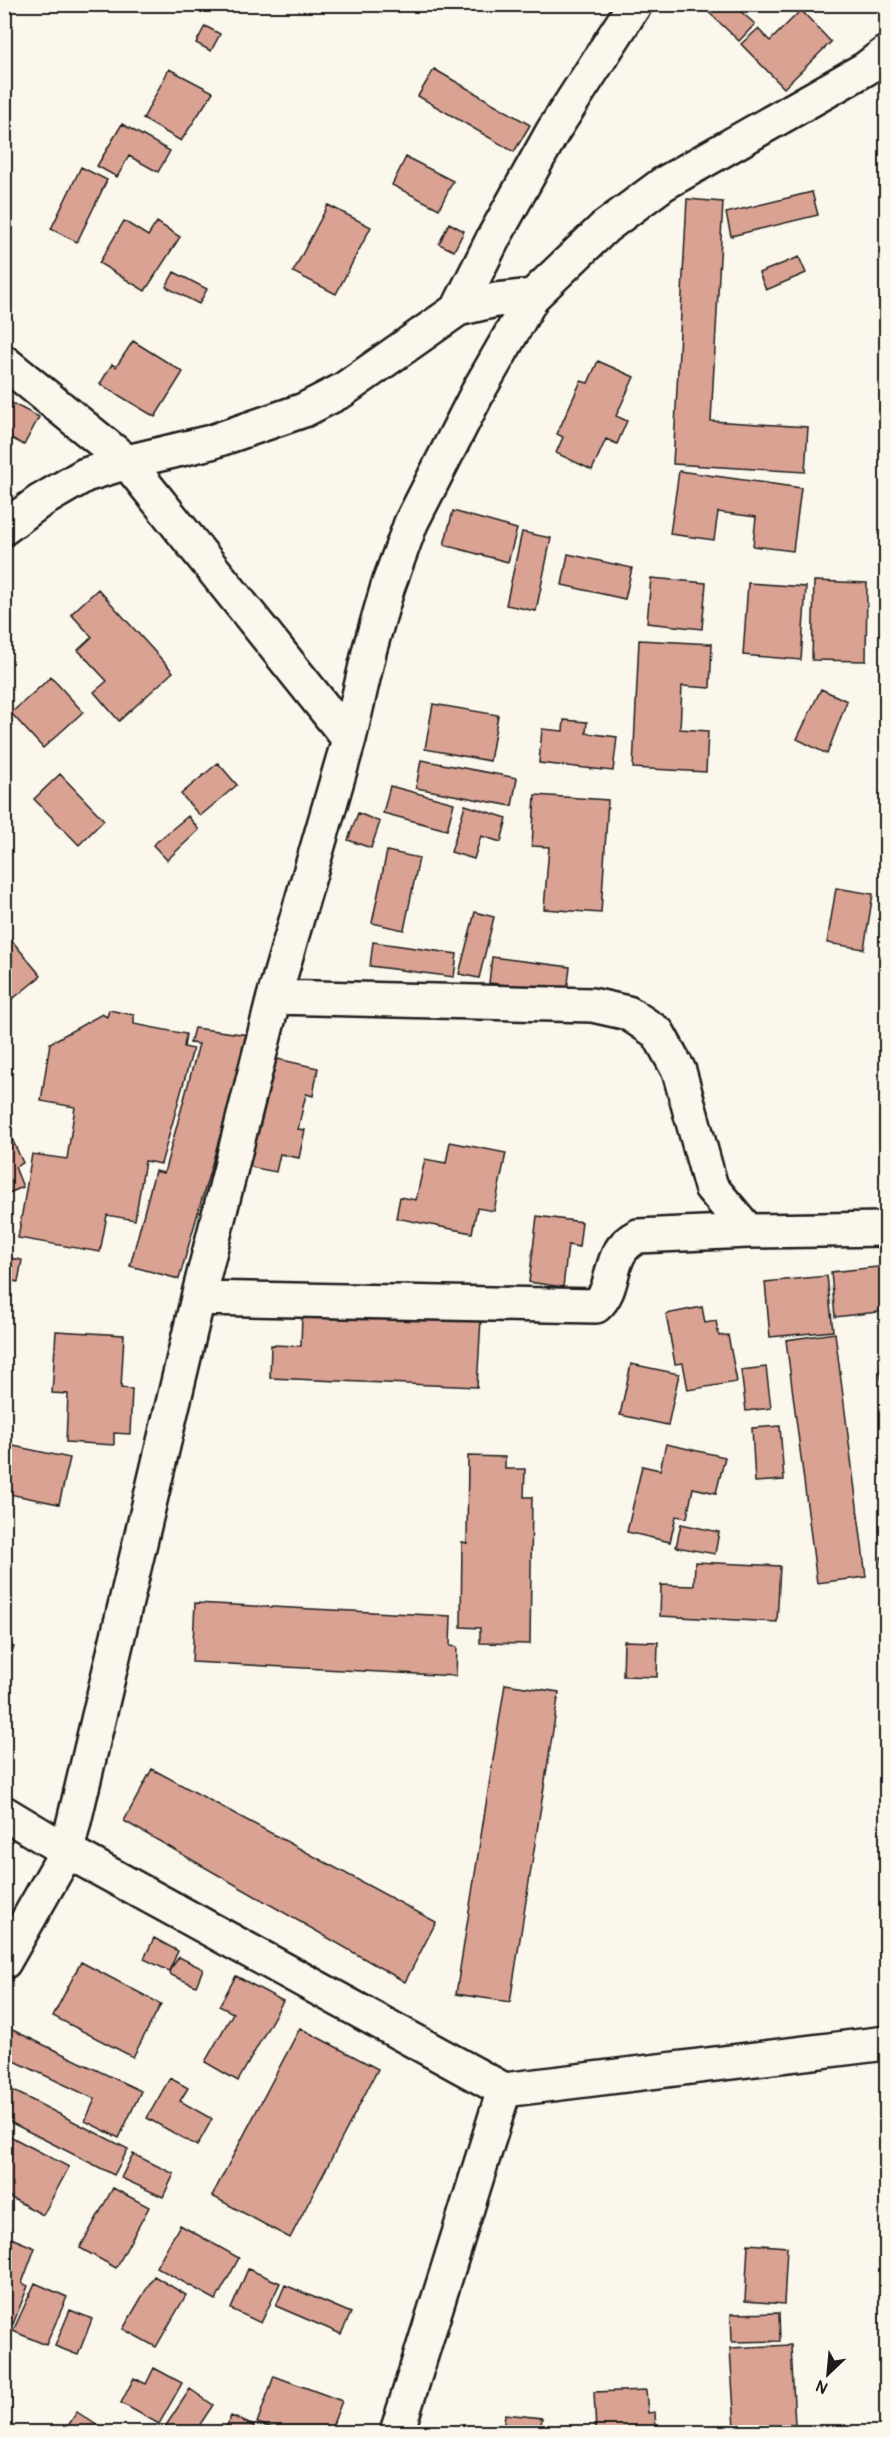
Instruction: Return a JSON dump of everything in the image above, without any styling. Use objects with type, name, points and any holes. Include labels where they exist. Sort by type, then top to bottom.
[{"type":"street","points":[[458,309],[494,237],[553,130],[635,4]]},
{"type":"street","points":[[4,1962],[67,1851],[198,1298],[274,997],[349,739],[370,648],[388,586],[411,523],[480,388],[532,296],[605,227],[663,184],[865,69],[886,53]]},
{"type":"street","points":[[4,528],[39,502],[85,475],[127,462],[211,442],[304,410],[343,390],[458,309],[496,300],[532,296]]},
{"type":"street","points":[[4,362],[127,462],[349,739]]},
{"type":"street","points":[[274,997],[592,1005],[628,1013],[658,1033],[679,1071],[711,1187],[748,1231]]},
{"type":"street","points":[[198,1298],[596,1306],[603,1300],[619,1251],[626,1242],[638,1236],[748,1231],[886,1229]]},
{"type":"street","points":[[4,1813],[67,1851],[504,2090],[886,2043]]},
{"type":"street","points":[[397,2433],[504,2090]]},
{"type":"building","points":[[700,4],[732,4],[755,24],[739,41]]},
{"type":"building","points":[[801,10],[831,42],[784,88],[741,44],[758,29],[770,41]]},
{"type":"building","points":[[205,26],[220,34],[211,51],[196,43]]},
{"type":"building","points":[[169,69],[213,92],[181,141],[143,119]]},
{"type":"building","points":[[434,69],[530,125],[514,152],[418,96]]},
{"type":"building","points":[[4,124],[14,131],[4,143]]},
{"type":"building","points":[[122,124],[170,151],[158,172],[129,156],[117,177],[97,166]]},
{"type":"building","points":[[406,157],[453,181],[439,209],[392,185]]},
{"type":"building","points":[[81,167],[107,180],[77,242],[51,229]]},
{"type":"building","points":[[812,192],[818,215],[731,236],[726,213]]},
{"type":"building","points":[[687,199],[723,202],[711,421],[808,427],[805,472],[673,464]]},
{"type":"building","points":[[328,205],[371,227],[336,294],[293,272]]},
{"type":"building","points":[[124,221],[148,236],[157,222],[180,237],[145,291],[99,263]]},
{"type":"building","points":[[449,223],[464,231],[454,251],[439,244]]},
{"type":"building","points":[[799,257],[806,273],[766,290],[759,273]]},
{"type":"building","points":[[174,272],[207,289],[199,304],[166,287]]},
{"type":"building","points":[[133,341],[183,372],[155,417],[100,384],[112,364],[116,367]]},
{"type":"building","points":[[598,361],[634,377],[616,416],[627,421],[617,444],[606,439],[592,470],[556,453],[563,437],[557,434],[581,381],[588,383]]},
{"type":"building","points":[[4,399],[39,417],[24,445],[4,434]]},
{"type":"building","points":[[679,471],[801,488],[793,551],[753,546],[756,517],[718,512],[714,540],[670,534]]},
{"type":"building","points":[[453,511],[517,529],[508,562],[444,545]]},
{"type":"building","points":[[522,532],[551,538],[536,611],[506,605]]},
{"type":"building","points":[[568,554],[632,568],[625,599],[562,585]]},
{"type":"building","points":[[651,578],[706,583],[702,629],[647,623]]},
{"type":"building","points":[[814,581],[867,583],[866,661],[812,660]]},
{"type":"building","points":[[748,583],[806,587],[801,660],[743,655]]},
{"type":"building","points":[[98,589],[173,672],[119,721],[94,692],[107,681],[78,650],[92,637],[71,614]]},
{"type":"building","points":[[639,640],[712,644],[710,688],[682,686],[680,729],[708,731],[706,772],[633,768]]},
{"type":"building","points":[[51,677],[83,712],[43,748],[11,713]]},
{"type":"building","points":[[821,689],[847,701],[827,754],[797,739]]},
{"type":"building","points":[[433,704],[498,715],[490,761],[425,749]]},
{"type":"building","points":[[564,720],[587,722],[586,733],[617,737],[613,771],[539,763],[542,729],[563,731]]},
{"type":"building","points":[[421,760],[517,778],[512,806],[416,788]]},
{"type":"building","points":[[218,763],[237,785],[200,816],[181,794]]},
{"type":"building","points":[[60,774],[104,820],[79,845],[34,799]]},
{"type":"building","points":[[390,786],[454,803],[447,830],[383,813]]},
{"type":"building","points":[[535,795],[608,800],[601,913],[544,909],[549,847],[532,846]]},
{"type":"building","points":[[465,805],[507,818],[501,842],[481,836],[474,859],[451,852]]},
{"type":"building","points":[[358,813],[380,822],[371,848],[348,840]]},
{"type":"building","points":[[188,816],[199,830],[167,860],[153,845]]},
{"type":"building","points":[[387,851],[419,858],[404,930],[372,923]]},
{"type":"building","points":[[836,888],[873,894],[864,949],[827,943]]},
{"type":"building","points":[[475,912],[494,917],[479,978],[459,974]]},
{"type":"building","points":[[4,931],[41,976],[4,1006]]},
{"type":"building","points":[[373,942],[457,954],[454,977],[370,966]]},
{"type":"building","points":[[492,957],[570,967],[567,992],[489,983]]},
{"type":"building","points":[[109,1010],[134,1015],[134,1024],[186,1034],[184,1047],[193,1049],[161,1164],[145,1161],[135,1220],[107,1215],[100,1252],[18,1238],[32,1154],[67,1159],[75,1107],[41,1101],[50,1043],[102,1014],[107,1017]]},
{"type":"building","points":[[194,1028],[249,1035],[179,1279],[130,1266],[155,1171],[164,1173],[199,1044],[190,1043]]},
{"type":"building","points":[[273,1058],[318,1068],[313,1096],[306,1094],[298,1129],[305,1130],[299,1158],[280,1154],[276,1172],[250,1167]]},
{"type":"building","points":[[4,1121],[23,1163],[15,1167],[23,1187],[4,1195]]},
{"type":"building","points":[[450,1142],[506,1153],[494,1211],[477,1208],[472,1233],[396,1218],[400,1197],[416,1200],[425,1159],[446,1163]]},
{"type":"building","points":[[537,1216],[582,1222],[579,1247],[568,1245],[563,1287],[529,1282]]},
{"type":"building","points":[[4,1257],[22,1260],[18,1282],[4,1279]]},
{"type":"building","points":[[886,1266],[886,1311],[835,1317],[831,1272]]},
{"type":"building","points":[[827,1276],[833,1331],[770,1337],[765,1282]]},
{"type":"building","points":[[702,1307],[705,1323],[716,1321],[719,1336],[728,1335],[737,1382],[688,1390],[683,1363],[675,1364],[666,1314]]},
{"type":"building","points":[[302,1314],[481,1319],[477,1387],[270,1378],[271,1345],[301,1346]]},
{"type":"building","points":[[56,1331],[124,1335],[121,1388],[132,1389],[130,1434],[114,1433],[114,1445],[66,1442],[68,1394],[52,1393]]},
{"type":"building","points":[[835,1333],[866,1577],[817,1583],[786,1340]]},
{"type":"building","points":[[631,1364],[679,1374],[668,1425],[620,1415]]},
{"type":"building","points":[[766,1367],[771,1408],[746,1411],[741,1370]]},
{"type":"building","points":[[886,1368],[886,1412],[880,1369]]},
{"type":"building","points":[[780,1426],[784,1480],[755,1482],[752,1428]]},
{"type":"building","points":[[4,1444],[70,1458],[59,1504],[4,1493]]},
{"type":"building","points":[[666,1444],[725,1457],[716,1493],[693,1488],[687,1518],[676,1516],[670,1542],[627,1532],[642,1466],[660,1470]]},
{"type":"building","points":[[468,1456],[505,1457],[505,1469],[525,1469],[524,1497],[532,1497],[530,1644],[480,1643],[480,1628],[461,1627],[462,1542],[467,1543]]},
{"type":"building","points":[[681,1524],[719,1532],[715,1554],[676,1547]]},
{"type":"building","points":[[886,1556],[886,1592],[881,1557]]},
{"type":"building","points":[[695,1562],[780,1566],[777,1622],[660,1616],[661,1585],[694,1586]]},
{"type":"building","points":[[195,1603],[451,1616],[450,1646],[457,1647],[456,1676],[192,1662]]},
{"type":"building","points":[[624,1641],[658,1642],[657,1677],[623,1676]]},
{"type":"building","points":[[4,1642],[14,1647],[4,1667]]},
{"type":"building","points":[[505,1684],[559,1692],[510,2002],[456,1994]]},
{"type":"building","points":[[152,1769],[436,1922],[405,1982],[124,1821]]},
{"type":"building","points":[[154,1938],[178,1951],[169,1971],[144,1959]]},
{"type":"building","points":[[179,1957],[203,1969],[196,1986],[171,1975],[169,1971]]},
{"type":"building","points":[[81,1962],[161,2004],[133,2057],[53,2016]]},
{"type":"building","points":[[236,1976],[283,2001],[238,2081],[205,2062],[233,2013],[219,2006]]},
{"type":"building","points":[[4,2026],[141,2091],[119,2138],[85,2121],[95,2099],[4,2056]]},
{"type":"building","points":[[300,2028],[378,2069],[290,2238],[212,2196]]},
{"type":"building","points":[[170,2078],[188,2088],[180,2101],[212,2119],[197,2146],[147,2118]]},
{"type":"building","points":[[4,2086],[128,2149],[114,2175],[4,2119]]},
{"type":"building","points":[[4,2133],[69,2167],[43,2215],[4,2194]]},
{"type":"building","points":[[133,2154],[174,2174],[163,2197],[121,2178]]},
{"type":"building","points":[[113,2188],[149,2207],[116,2268],[80,2248]]},
{"type":"building","points":[[180,2225],[239,2258],[216,2300],[156,2267]]},
{"type":"building","points":[[4,2235],[35,2248],[22,2283],[28,2286],[13,2324],[4,2321]]},
{"type":"building","points":[[748,2244],[787,2247],[784,2304],[745,2301]]},
{"type":"building","points":[[248,2269],[280,2283],[261,2323],[231,2309]]},
{"type":"building","points":[[154,2276],[186,2295],[156,2347],[123,2329]]},
{"type":"building","points":[[35,2283],[67,2297],[46,2345],[13,2331]]},
{"type":"building","points":[[285,2285],[351,2313],[341,2334],[276,2306]]},
{"type":"building","points":[[70,2310],[92,2319],[78,2355],[55,2346]]},
{"type":"building","points":[[779,2313],[780,2341],[732,2342],[731,2314]]},
{"type":"building","points":[[791,2345],[795,2425],[735,2428],[730,2348]]},
{"type":"building","points":[[154,2368],[182,2383],[159,2424],[121,2403],[134,2378],[146,2384]]},
{"type":"building","points":[[274,2376],[342,2401],[330,2432],[284,2432],[257,2423]]},
{"type":"building","points":[[190,2389],[213,2405],[195,2432],[173,2432],[165,2427]]},
{"type":"building","points":[[646,2390],[648,2413],[655,2412],[656,2432],[596,2432],[594,2392]]},
{"type":"building","points":[[77,2412],[107,2432],[64,2432]]},
{"type":"building","points":[[505,2414],[542,2418],[540,2432],[503,2432]]},
{"type":"building","points":[[231,2416],[254,2426],[252,2432],[224,2432]]}]
